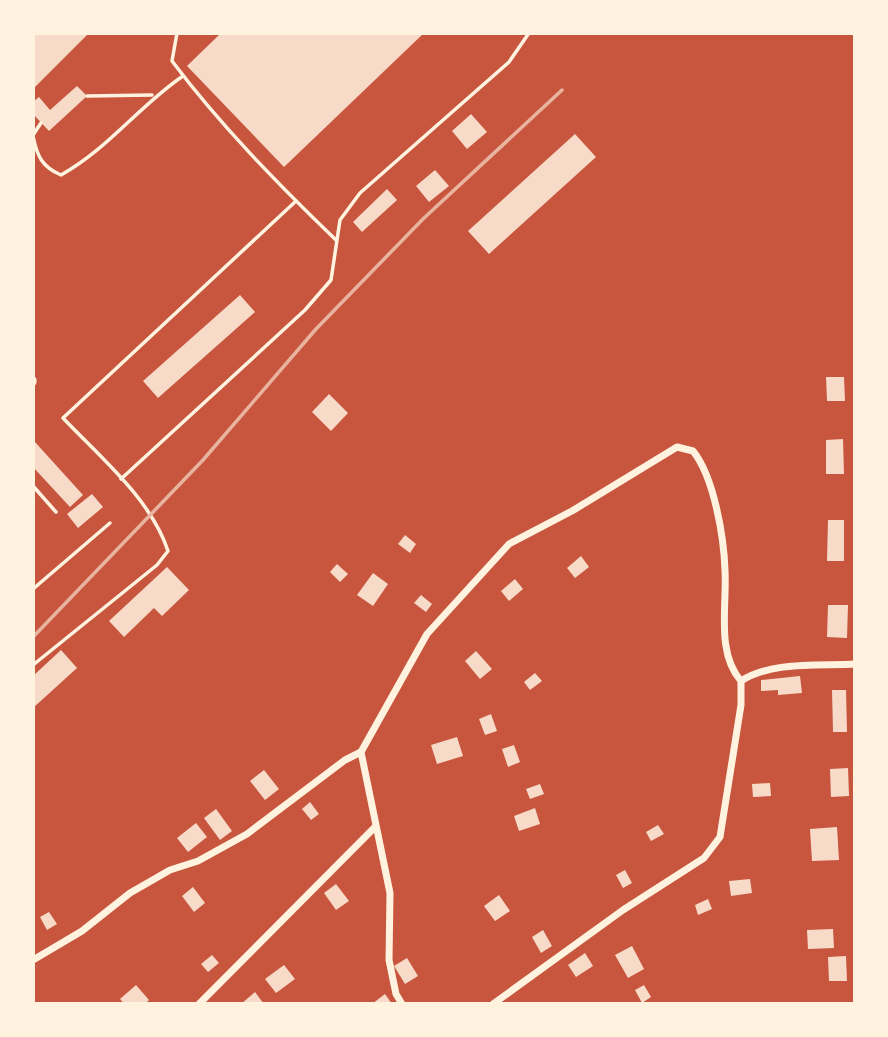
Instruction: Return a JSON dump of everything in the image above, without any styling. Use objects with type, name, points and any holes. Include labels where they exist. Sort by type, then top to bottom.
[{"type":"street","points":[[33,960],[82,931],[140,887],[247,834],[345,760],[361,752],[427,634],[509,544],[572,511],[677,447],[693,451],[702,463],[713,498],[725,567],[726,649],[731,669],[741,681],[741,705],[720,837],[704,858],[580,939],[493,1004]]},
{"type":"street","points":[[741,681],[755,672],[774,669],[855,664]]},
{"type":"street","points":[[361,752],[390,893],[389,960],[396,994],[402,1004]]},
{"type":"street","points":[[200,1004],[375,827]]},
{"type":"lane","points":[[177,33],[173,61],[183,76],[251,155],[336,240]]},
{"type":"lane","points":[[121,479],[305,310],[331,280],[340,220],[360,192],[509,62],[529,33]]},
{"type":"lane","points":[[41,123],[33,136],[36,154],[47,169],[61,175],[81,164],[155,95],[183,76]]},
{"type":"lane","points":[[87,96],[155,95]]},
{"type":"lane","points":[[33,665],[148,573],[168,551],[150,516],[121,479],[63,418],[296,201]]},
{"type":"lane","points":[[33,486],[56,512]]},
{"type":"lane","points":[[33,589],[110,523]]},
{"type":"building","points":[[33,33],[89,33],[33,89]]},
{"type":"building","points":[[221,33],[424,33],[284,167],[187,66]]},
{"type":"building","points":[[77,86],[87,96],[49,131],[33,114],[33,102],[39,97],[50,110]]},
{"type":"building","points":[[471,114],[487,132],[467,149],[452,131]]},
{"type":"building","points":[[575,134],[596,157],[489,254],[468,231]]},
{"type":"building","points":[[435,170],[449,186],[429,202],[416,186]]},
{"type":"building","points":[[387,189],[397,200],[362,232],[353,222]]},
{"type":"building","points":[[240,295],[255,312],[158,398],[143,381]]},
{"type":"building","points":[[826,377],[844,377],[845,401],[827,401]]},
{"type":"building","points":[[329,394],[348,413],[331,431],[312,412]]},
{"type":"building","points":[[843,439],[844,474],[826,474],[826,440]]},
{"type":"building","points":[[35,442],[83,495],[70,507],[33,467]]},
{"type":"building","points":[[92,494],[103,507],[78,528],[67,514]]},
{"type":"building","points":[[828,520],[844,520],[844,561],[827,561]]},
{"type":"building","points":[[405,535],[416,544],[410,553],[398,544]]},
{"type":"building","points":[[581,556],[589,567],[575,578],[567,568]]},
{"type":"building","points":[[337,564],[348,574],[340,582],[330,572]]},
{"type":"building","points":[[167,567],[189,590],[162,616],[154,608],[124,637],[109,621]]},
{"type":"building","points":[[373,573],[388,584],[373,606],[357,595]]},
{"type":"building","points":[[515,579],[523,589],[509,601],[501,591]]},
{"type":"building","points":[[421,595],[432,604],[426,612],[414,603]]},
{"type":"building","points":[[828,605],[848,605],[847,638],[827,637]]},
{"type":"building","points":[[61,650],[77,668],[33,708],[33,676]]},
{"type":"building","points":[[476,651],[492,669],[480,679],[465,661]]},
{"type":"building","points":[[535,673],[542,681],[530,690],[524,682]]},
{"type":"building","points":[[800,676],[802,693],[778,695],[778,690],[761,691],[761,680]]},
{"type":"building","points":[[832,690],[846,690],[847,732],[833,732]]},
{"type":"building","points":[[491,714],[497,731],[485,735],[479,719]]},
{"type":"building","points":[[457,737],[463,756],[437,764],[431,745]]},
{"type":"building","points":[[514,745],[520,762],[508,767],[502,749]]},
{"type":"building","points":[[848,768],[849,796],[831,797],[830,769]]},
{"type":"building","points":[[264,770],[279,789],[265,800],[250,781]]},
{"type":"building","points":[[770,783],[771,796],[753,797],[752,784]]},
{"type":"building","points":[[540,784],[544,794],[530,799],[526,789]]},
{"type":"building","points":[[310,802],[319,814],[311,820],[302,809]]},
{"type":"building","points":[[535,808],[540,824],[519,831],[514,816]]},
{"type":"building","points":[[216,809],[232,831],[220,840],[204,818]]},
{"type":"building","points":[[196,823],[207,837],[188,852],[177,838]]},
{"type":"building","points":[[658,825],[664,834],[651,841],[646,832]]},
{"type":"building","points":[[837,827],[839,860],[812,861],[810,829]]},
{"type":"building","points":[[625,870],[632,883],[623,888],[616,875]]},
{"type":"building","points":[[750,879],[752,893],[731,896],[729,881]]},
{"type":"building","points":[[336,884],[349,901],[336,910],[324,893]]},
{"type":"building","points":[[193,887],[205,903],[194,912],[182,896]]},
{"type":"building","points":[[499,895],[510,911],[495,921],[484,906]]},
{"type":"building","points":[[708,899],[712,909],[698,915],[695,905]]},
{"type":"building","points":[[49,912],[57,924],[47,930],[40,917]]},
{"type":"building","points":[[833,929],[834,948],[808,949],[807,930]]},
{"type":"building","points":[[543,930],[552,946],[541,953],[532,937]]},
{"type":"building","points":[[632,946],[644,969],[628,978],[615,955]]},
{"type":"building","points":[[585,953],[593,966],[576,977],[568,965]]},
{"type":"building","points":[[212,955],[219,963],[208,972],[201,964]]},
{"type":"building","points":[[846,956],[847,981],[829,981],[828,957]]},
{"type":"building","points":[[407,958],[418,976],[405,984],[394,966]]},
{"type":"building","points":[[284,965],[295,979],[276,993],[265,979]]},
{"type":"building","points":[[136,985],[149,1000],[145,1004],[124,1004],[120,999]]},
{"type":"building","points":[[644,985],[651,997],[642,1003],[635,990]]},
{"type":"building","points":[[255,992],[264,1004],[241,1004]]},
{"type":"building","points":[[385,994],[392,1004],[372,1004]]},
{"type":"railway","points":[[33,637],[203,460],[316,329],[423,219],[562,90]]}]
